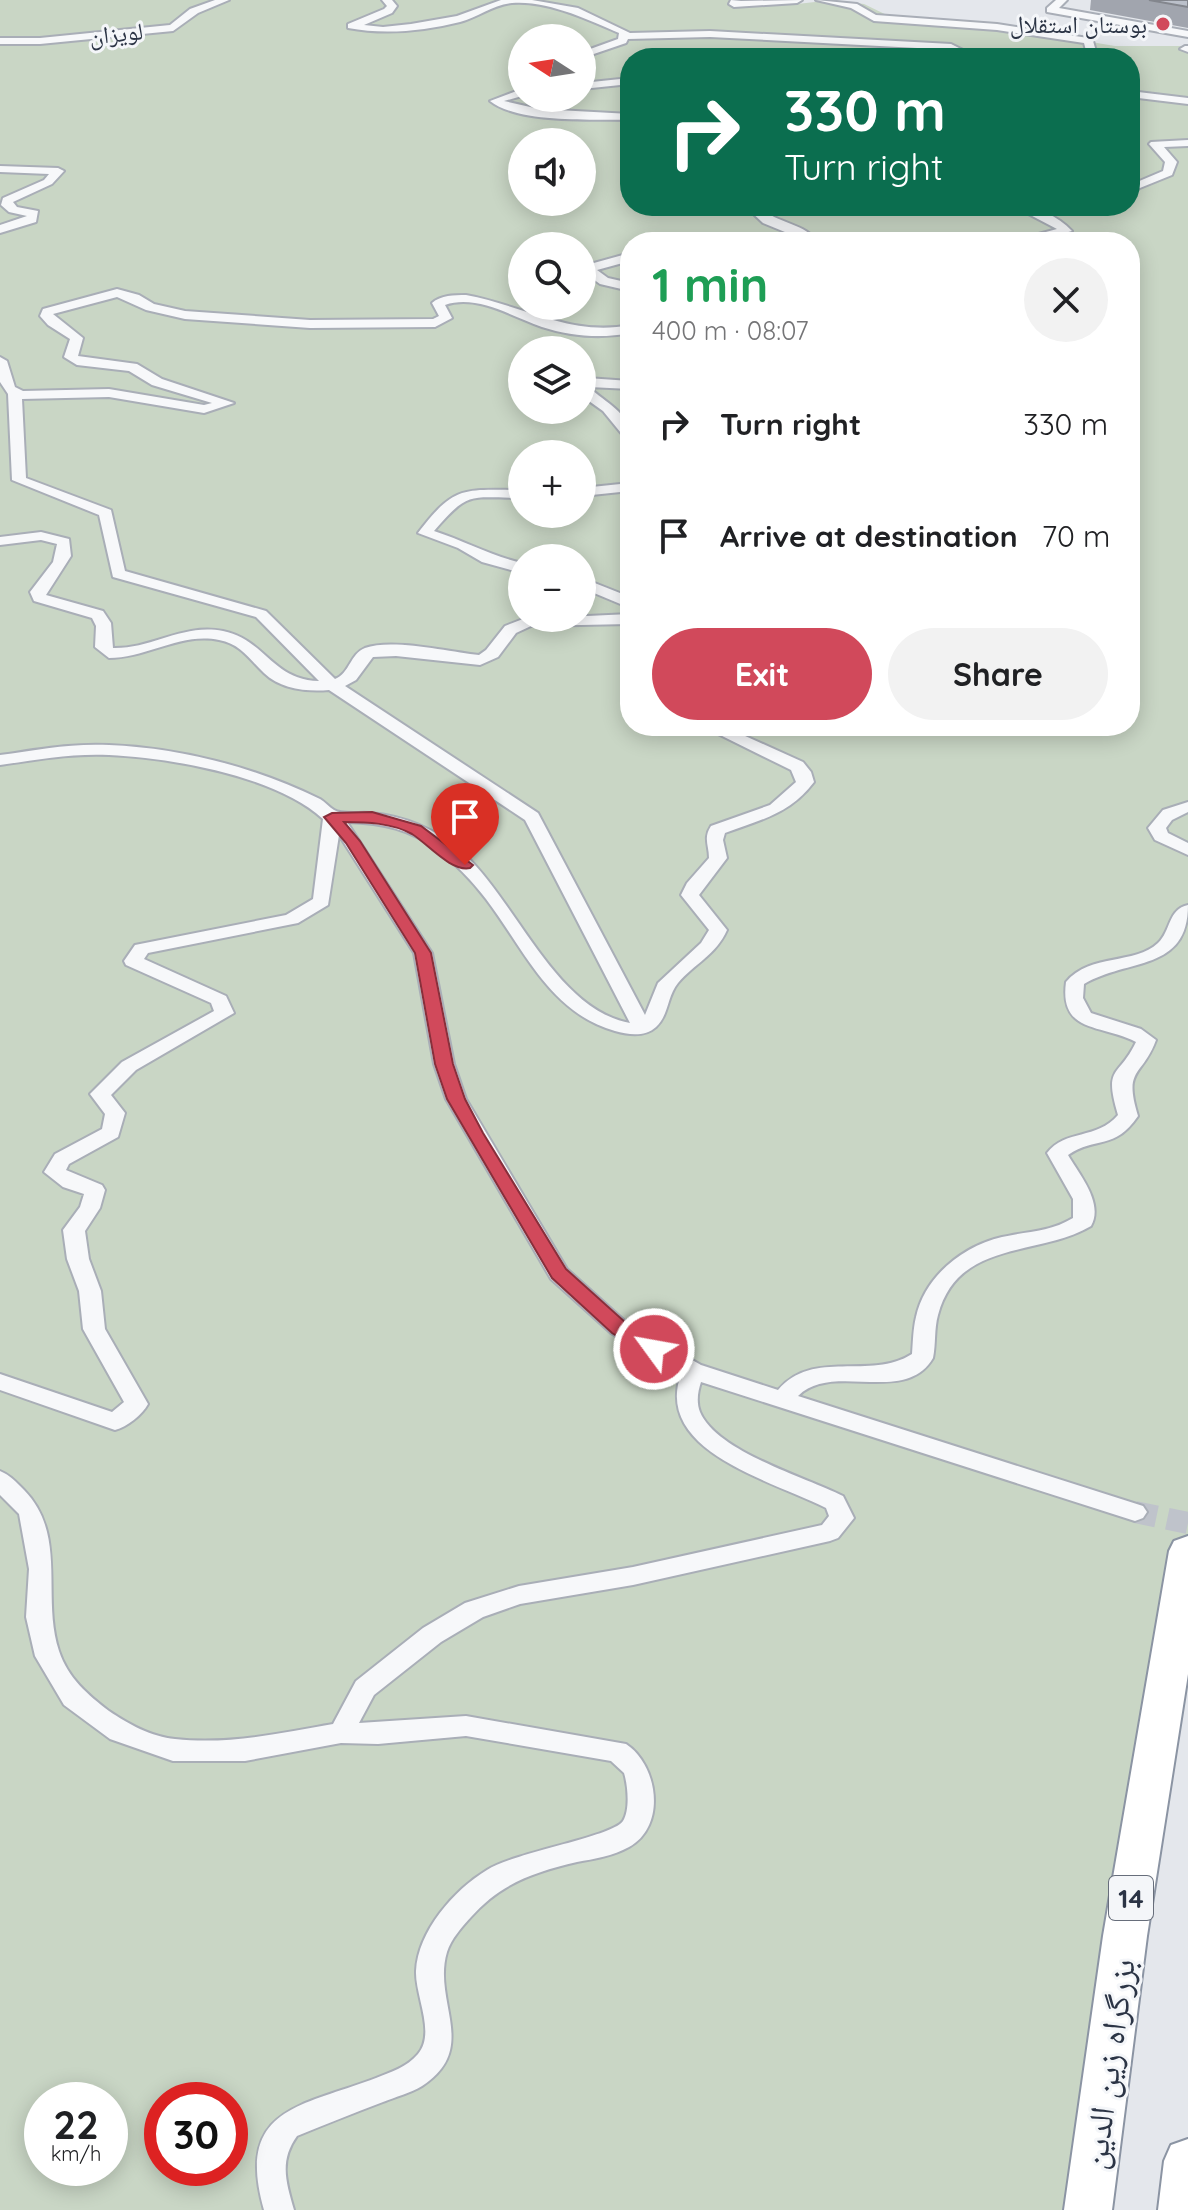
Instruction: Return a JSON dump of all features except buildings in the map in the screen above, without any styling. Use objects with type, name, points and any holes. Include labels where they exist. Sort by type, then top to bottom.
[{"type":"highway","name":"بزرگراه زین الدین","points":[[1088,2210],[1125,1936],[1185,1569]]},
{"type":"highway","points":[[1182,2210],[1188,2161]]},
{"type":"street","name":"لویزان","points":[[0,41],[40,41],[173,28],[194,11],[223,0]]},
{"type":"street","points":[[387,0],[392,6],[388,11],[352,26],[383,30],[411,27],[459,19],[492,5],[514,0],[574,10],[622,29],[626,36]]},
{"type":"street","points":[[736,0],[734,4],[797,0]]},
{"type":"street","points":[[821,0],[854,6],[874,18],[997,27],[1088,41],[1090,48]]},
{"type":"street","points":[[1062,0],[1051,10],[1188,34]]},
{"type":"street","points":[[596,50],[622,41],[626,36],[710,34],[953,48]]},
{"type":"street","points":[[596,72],[620,73]]},
{"type":"street","points":[[596,85],[620,82]]},
{"type":"street","points":[[1140,95],[1188,101]]},
{"type":"street","points":[[508,97],[495,101],[508,108]]},
{"type":"street","points":[[545,112],[620,116]]},
{"type":"street","points":[[1140,185],[1168,173],[1171,162],[1155,144],[1188,143]]},
{"type":"street","points":[[0,169],[58,171],[48,182],[7,200],[7,205],[13,210],[34,214],[32,219],[0,229]]},
{"type":"street","points":[[762,216],[796,232]]},
{"type":"street","points":[[1042,216],[1056,222],[1066,231],[1064,232]]},
{"type":"street","points":[[620,260],[587,269],[604,281],[620,285]]},
{"type":"street","points":[[0,361],[9,389],[15,393],[109,393],[204,409],[227,403],[157,382],[132,367],[77,361],[71,357],[77,338],[51,323],[47,312],[117,293],[165,312],[278,323],[435,323],[446,318],[438,303],[455,299],[513,309],[560,328],[620,330]]},
{"type":"street","points":[[620,384],[587,382],[582,387],[587,395],[608,408],[620,425]]},
{"type":"street","points":[[15,393],[19,480],[106,513],[118,574],[261,614],[332,685],[532,817],[642,1027]]},
{"type":"street","points":[[596,491],[620,488]]},
{"type":"street","points":[[508,494],[467,494],[453,500],[425,533],[508,564]]},
{"type":"street","points":[[0,541],[41,535],[64,542],[65,554],[56,571],[38,592],[39,598],[50,604],[87,610],[100,617],[103,647],[109,653],[129,654],[200,633],[216,635],[246,645],[276,676],[299,683],[332,685],[350,678],[369,652],[396,651],[480,660],[489,658],[500,647],[509,630],[517,625],[537,621],[620,619]]},
{"type":"street","points":[[596,589],[620,599]]},
{"type":"street","points":[[332,817],[372,817],[416,829],[439,844],[465,865],[490,893],[552,984],[573,1003],[603,1021],[626,1028],[642,1027],[654,1019],[664,987],[714,941],[718,930],[690,895],[692,884],[717,862],[719,850],[714,840],[717,830],[786,806],[805,782],[803,772],[797,766],[732,736]]},
{"type":"street","points":[[0,760],[66,751],[109,750],[196,761],[297,793],[332,817],[352,841],[423,953],[444,1064],[456,1099],[559,1274],[619,1328],[693,1371],[1135,1512]]},
{"type":"street","points":[[1188,807],[1175,810],[1161,819],[1157,828],[1161,836],[1188,850]]},
{"type":"street","points":[[0,1382],[115,1422],[137,1404],[94,1329],[90,1291],[78,1259],[74,1230],[90,1208],[95,1190],[70,1182],[54,1172],[62,1159],[111,1132],[115,1113],[100,1094],[129,1066],[224,1013],[219,1000],[133,961],[142,949],[292,919],[322,901],[332,817]]},
{"type":"street","points":[[781,1401],[793,1383],[826,1373],[857,1375],[900,1371],[922,1358],[927,1315],[942,1285],[966,1263],[988,1248],[1064,1235],[1084,1221],[1083,1199],[1057,1153],[1070,1142],[1095,1141],[1117,1132],[1128,1116],[1120,1080],[1123,1070],[1143,1050],[1146,1040],[1133,1030],[1085,1018],[1074,1009],[1072,996],[1075,982],[1092,971],[1149,956],[1164,948],[1172,938],[1177,920],[1188,910]]},
{"type":"street","points":[[341,1733],[365,1688],[432,1635],[474,1610],[519,1595],[732,1555],[830,1532],[838,1526],[842,1518],[835,1502],[726,1450],[703,1434],[689,1414],[686,1392],[693,1371]]},
{"type":"street","points":[[0,1480],[30,1511],[41,1569],[38,1617],[48,1656],[73,1698],[119,1732],[173,1750],[245,1750],[341,1733],[378,1734],[466,1726],[617,1751],[630,1759],[641,1777],[639,1819],[628,1834],[601,1846],[537,1859],[505,1872],[477,1892],[450,1923],[433,1952],[431,1980],[441,2037],[437,2054],[426,2068],[410,2078],[287,2126],[275,2141],[269,2158],[279,2210]]},
{"type":"green space","points":[[0,0],[743,0],[749,5],[788,5],[833,0],[864,4],[895,19],[1032,32],[1115,46],[1188,46],[1188,1591],[1091,2210],[0,2210]]},
{"type":"tunnel","points":[[1135,1512],[1188,1523]]},
{"type":"place","name":"بوستان استقلال","points":[[1163,24]]},
{"type":"route","points":[[465,865],[416,829],[372,817],[332,817],[352,841],[423,953],[444,1064],[456,1099],[559,1274],[619,1328],[654,1349]]}]
